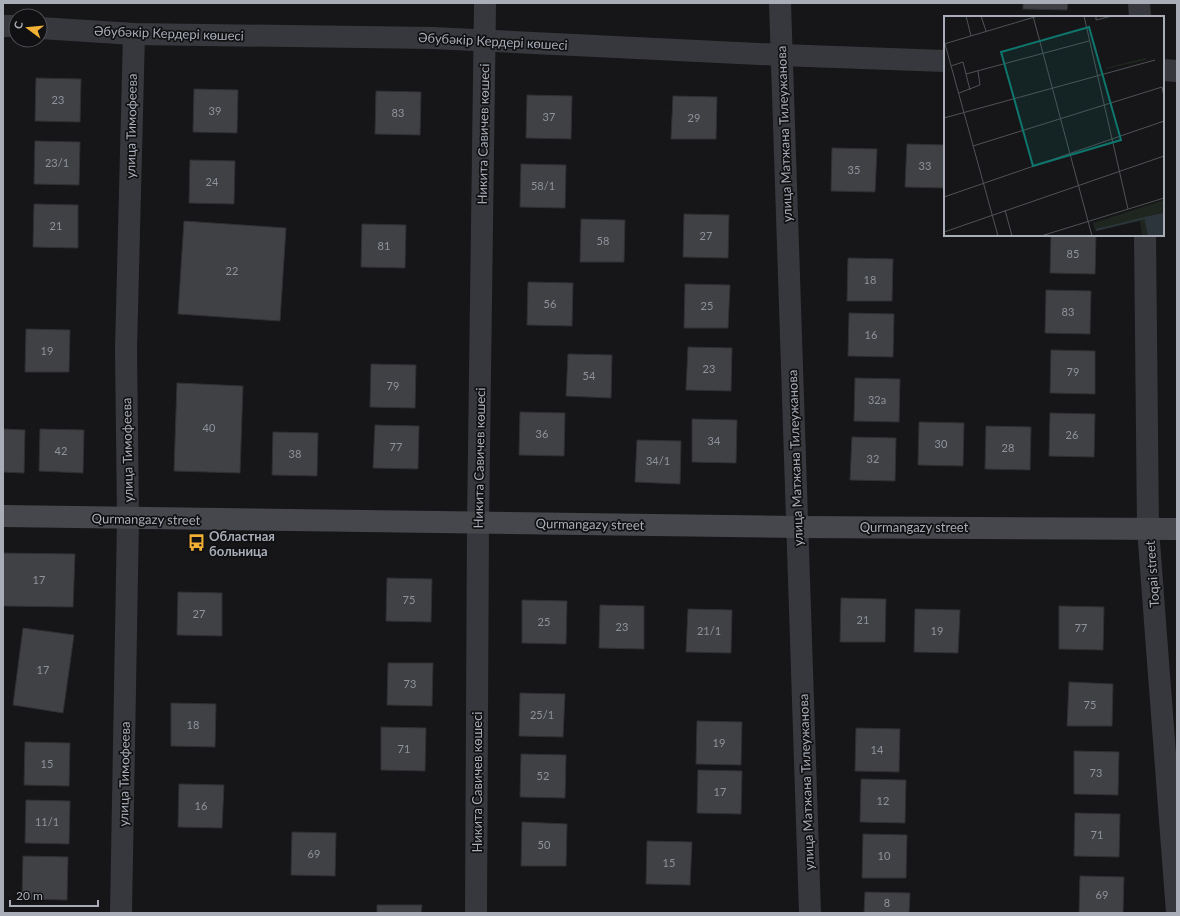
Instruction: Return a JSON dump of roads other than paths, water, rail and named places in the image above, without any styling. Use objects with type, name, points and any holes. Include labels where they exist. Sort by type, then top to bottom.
[{"type":"street","name":"Никита Савичев көшесі","points":[[476,913],[478,523],[485,3]]},
{"type":"street","name":"улица Матжана Тилеужанова","points":[[780,3],[810,913]]},
{"type":"street","points":[[1139,3],[1140,16]]},
{"type":"street","name":"Әбубәкір Кердері көшесі","points":[[48,29],[134,34],[433,38],[781,55],[944,61]]},
{"type":"street","name":"улица Тимофеева","points":[[121,913],[128,519],[126,349],[134,34]]},
{"type":"street","points":[[1164,70],[1177,71]]},
{"type":"street","name":"Toqai street","points":[[1145,236],[1148,529],[1177,913]]},
{"type":"street","name":"Qurmangazy street","points":[[3,516],[128,519],[797,527],[1177,529]]},
{"type":"place","name":"Областная больница","points":[[196,543]]}]
